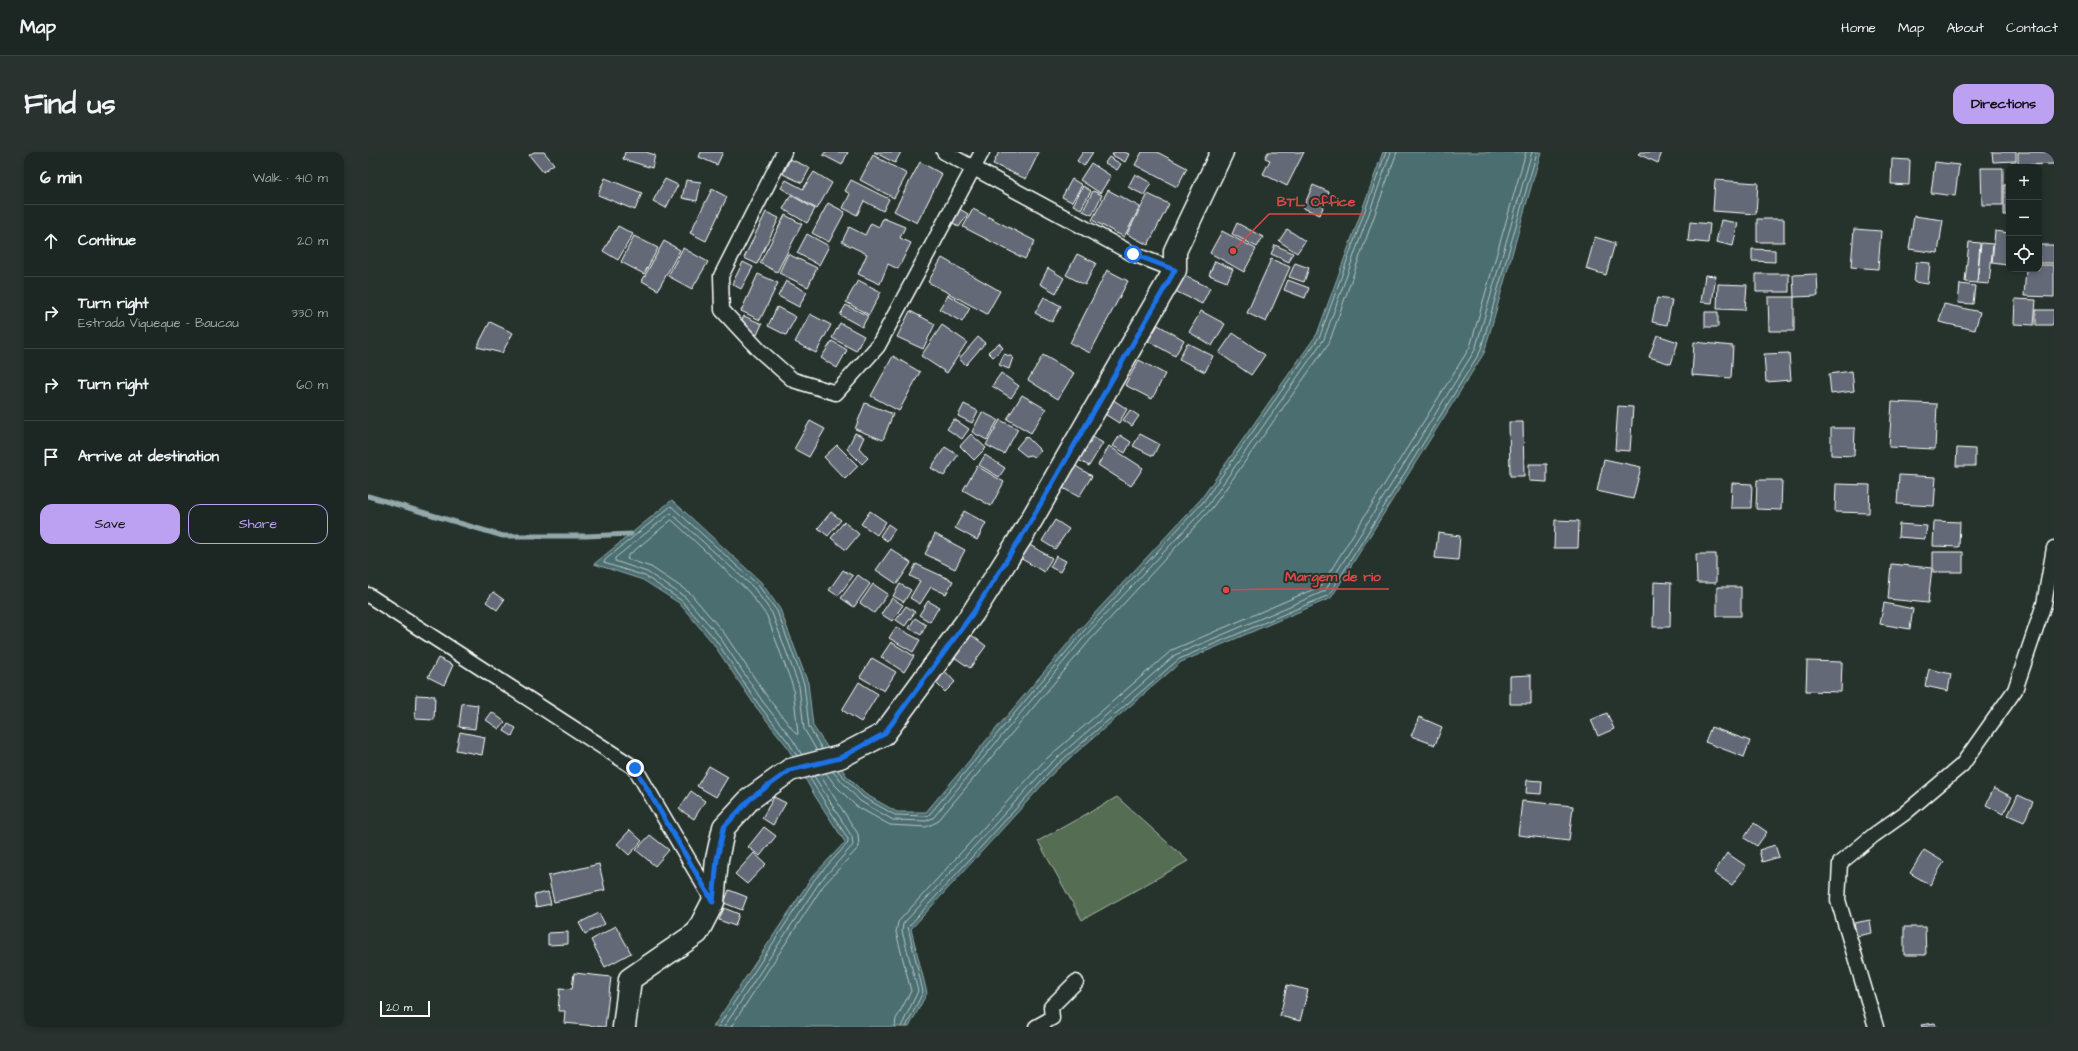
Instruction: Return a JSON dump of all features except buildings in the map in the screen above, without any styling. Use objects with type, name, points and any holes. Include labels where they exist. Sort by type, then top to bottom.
[{"type":"main road","points":[[624,1027],[630,979],[698,933],[713,902],[717,859],[724,827],[750,799],[790,770],[840,758],[884,734],[973,613],[1025,531],[1175,270],[1174,251],[1222,152]]},
{"type":"street","points":[[784,152],[721,276],[722,310],[759,350],[793,380],[836,393],[878,346],[982,152]]},
{"type":"street","points":[[944,152],[1133,254],[1175,270]]},
{"type":"street","points":[[1876,1027],[1838,900],[1840,863],[1874,834],[1905,813],[1962,765],[2015,690],[2044,604],[2054,548]]},
{"type":"street","points":[[368,595],[635,768],[713,902]]},
{"type":"street","points":[[1036,1027],[1052,1018],[1051,1007],[1076,982]]},
{"type":"green space","points":[[1117,797],[1188,861],[1082,920],[1038,841]]},
{"type":"water","points":[[1383,152],[1541,152],[1484,353],[1331,598],[1181,662],[1056,770],[911,929],[927,993],[909,1027],[713,1027],[812,877],[845,842],[815,796],[786,745],[756,707],[712,642],[679,603],[643,580],[594,564],[672,500],[761,582],[780,609],[808,683],[813,726],[846,775],[865,794],[897,812],[926,812],[1080,629],[1201,499],[1317,334]]},
{"type":"waterway","points":[[368,496],[503,536],[586,536],[631,534]]},
{"type":"place","name":"BTL Office","points":[[1233,251]]},
{"type":"place","name":"Margem de rio","points":[[1226,590]]},
{"type":"route","points":[[635,768],[713,902],[717,859],[724,827],[750,799],[790,770],[840,758],[884,734],[973,613],[1025,531],[1175,270],[1133,254]]}]
